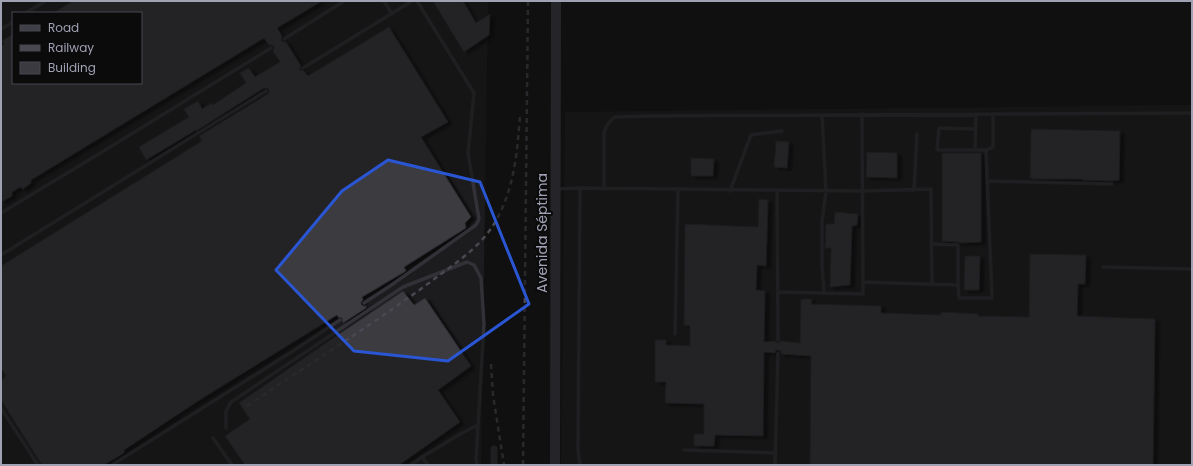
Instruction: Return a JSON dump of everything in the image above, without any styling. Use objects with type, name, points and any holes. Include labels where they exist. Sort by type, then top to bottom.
[{"type":"street","name":"Avenida Séptima","points":[[555,465],[556,1]]},
{"type":"street","points":[[494,449],[494,465]]},
{"type":"lane","points":[[28,12],[45,1]]},
{"type":"lane","points":[[284,39],[344,1]]},
{"type":"lane","points":[[384,1],[392,14]]},
{"type":"lane","points":[[302,68],[412,1]]},
{"type":"lane","points":[[364,303],[476,224],[479,219],[468,153],[474,93],[417,1]]},
{"type":"lane","points":[[1,29],[12,23]]},
{"type":"lane","points":[[1,213],[271,48]]},
{"type":"lane","points":[[1,255],[266,91]]},
{"type":"lane","points":[[604,189],[604,133],[606,126],[611,119],[615,117],[862,114],[1192,113]]},
{"type":"lane","points":[[779,292],[863,294],[862,114]]},
{"type":"lane","points":[[975,150],[976,114]]},
{"type":"lane","points":[[976,129],[939,128],[937,149],[986,150],[993,147],[993,114]]},
{"type":"lane","points":[[822,115],[826,191],[822,222],[822,265],[824,293]]},
{"type":"lane","points":[[730,190],[751,135],[782,131]]},
{"type":"lane","points":[[914,190],[917,134]]},
{"type":"lane","points":[[932,244],[958,245],[959,298],[992,298],[986,150]]},
{"type":"lane","points":[[987,181],[1112,184]]},
{"type":"lane","points":[[580,188],[578,449],[580,465]]},
{"type":"lane","points":[[556,189],[580,188],[863,192],[931,189],[932,285]]},
{"type":"lane","points":[[675,334],[678,190]]},
{"type":"lane","points":[[778,191],[778,340]]},
{"type":"lane","points":[[226,428],[226,411],[231,402],[403,286],[467,262],[474,264],[480,278],[484,324],[476,459],[477,465]]},
{"type":"lane","points":[[1103,267],[1192,269]]},
{"type":"lane","points":[[863,282],[958,285]]},
{"type":"lane","points":[[112,465],[293,352],[340,320]]},
{"type":"lane","points":[[775,465],[778,353]]},
{"type":"lane","points":[[1,408],[38,465]]},
{"type":"lane","points":[[411,465],[462,433],[478,425]]},
{"type":"lane","points":[[213,438],[232,465]]},
{"type":"lane","points":[[684,450],[776,453]]},
{"type":"lane","points":[[422,457],[428,465]]},
{"type":"highlighted area","points":[[388,160],[480,182],[529,304],[448,361],[354,351],[276,270],[342,191]]},
{"type":"shaded area","points":[[1,1],[488,1],[481,465],[1,465]]},
{"type":"shaded area","points":[[1192,105],[1192,465],[561,465],[565,112]]},
{"type":"building","points":[[73,1],[322,1],[277,28],[282,36],[281,40],[286,42],[301,66],[300,70],[304,71],[308,76],[389,27],[448,122],[421,137],[471,217],[465,223],[466,228],[404,267],[406,271],[362,297],[363,300],[361,304],[366,306],[366,308],[343,323],[342,318],[338,317],[337,315],[198,401],[124,450],[124,453],[104,465],[42,465],[1,400],[1,381],[6,376],[1,368],[1,266],[202,141],[199,136],[268,94],[269,89],[264,88],[196,131],[146,160],[139,147],[189,117],[184,109],[198,101],[202,109],[212,103],[213,105],[246,83],[240,73],[249,68],[255,77],[280,62],[273,51],[274,46],[269,45],[264,38],[31,180],[31,183],[23,189],[20,187],[12,192],[12,196],[1,202],[1,47],[4,44],[2,41],[12,35],[12,84],[142,84],[142,12],[55,12]]},
{"type":"building","points":[[433,1],[463,1],[476,23],[490,14],[489,35],[464,52]]},
{"type":"building","points":[[1031,129],[1120,131],[1119,180],[1030,178]]},
{"type":"building","points":[[776,141],[789,142],[787,168],[774,167]]},
{"type":"building","points":[[867,152],[897,153],[897,178],[866,177]]},
{"type":"building","points":[[942,153],[981,153],[981,242],[961,243],[942,241]]},
{"type":"building","points":[[691,158],[714,159],[713,176],[691,176]]},
{"type":"building","points":[[759,199],[768,200],[766,266],[757,265],[756,290],[765,291],[764,342],[775,341],[778,343],[781,341],[800,343],[801,299],[812,299],[811,304],[881,306],[881,313],[941,315],[941,312],[978,314],[978,316],[1029,317],[1030,254],[1086,255],[1085,284],[1078,284],[1077,316],[1155,319],[1153,465],[810,465],[811,356],[781,354],[781,351],[778,350],[776,350],[775,353],[764,352],[763,436],[715,435],[714,446],[694,446],[694,434],[704,434],[704,404],[665,403],[666,382],[655,382],[655,340],[666,340],[666,345],[690,346],[690,326],[684,325],[685,224],[758,227]]},
{"type":"building","points":[[835,212],[858,214],[857,225],[852,226],[850,285],[830,287],[831,248],[825,248],[826,224],[834,224]]},
{"type":"building","points":[[965,256],[980,256],[979,290],[964,290]]},
{"type":"building","points":[[403,291],[414,305],[425,298],[471,366],[438,390],[460,422],[399,465],[245,465],[225,436],[250,419],[239,403]]},
{"type":"railway","points":[[523,465],[528,1]]},
{"type":"railway","points":[[247,406],[407,299],[480,242],[494,224],[506,199],[516,158],[520,116]]},
{"type":"railway","points":[[491,364],[493,395],[504,465]]}]
